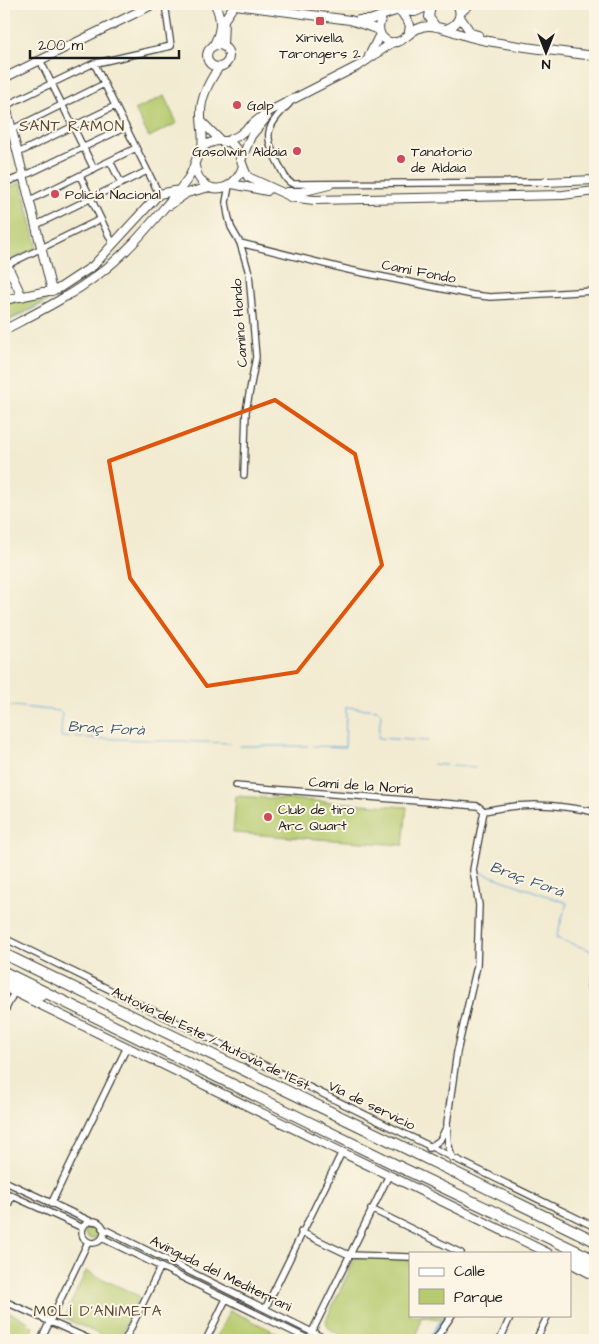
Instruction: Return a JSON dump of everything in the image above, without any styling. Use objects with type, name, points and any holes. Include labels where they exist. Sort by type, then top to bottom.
[{"type":"highway","points":[[4,946],[67,979],[74,986]]},
{"type":"highway","name":"Autovía del Este / Autovia de l'Est","points":[[4,954],[74,986],[595,1241]]},
{"type":"highway","points":[[4,972],[500,1216],[595,1260]]},
{"type":"highway","points":[[4,982],[36,994],[98,1024],[119,1030]]},
{"type":"highway","points":[[500,1216],[518,1228],[563,1252]]},
{"type":"highway","points":[[572,1262],[595,1271]]},
{"type":"street","points":[[4,78],[138,7],[154,4]]},
{"type":"street","points":[[52,290],[13,129],[6,115],[5,102],[94,63],[171,46],[165,4]]},
{"type":"street","points":[[223,46],[224,20],[235,4],[350,20],[370,20],[382,17],[388,13],[415,12],[432,4]]},
{"type":"street","points":[[432,4],[429,17],[436,27]]},
{"type":"street","points":[[456,4],[460,15],[471,33],[494,41]]},
{"type":"street","points":[[446,29],[457,23],[460,15],[470,4]]},
{"type":"street","points":[[217,7],[230,12]]},
{"type":"street","points":[[4,330],[51,305],[100,274],[126,250],[180,190],[194,166],[196,156],[202,147],[204,132],[201,110],[210,79],[209,64],[206,56],[213,46],[221,24],[217,7]]},
{"type":"street","points":[[202,147],[211,142],[223,141],[238,136],[266,113],[366,61],[393,42],[406,38],[410,25],[402,13]]},
{"type":"street","points":[[366,61],[378,43],[382,17]]},
{"type":"street","points":[[350,20],[380,32],[388,41],[393,42]]},
{"type":"street","points":[[409,32],[418,27],[436,27],[477,39],[595,56]]},
{"type":"street","points":[[210,79],[229,58],[228,51],[223,46],[213,46]]},
{"type":"street","points":[[40,60],[94,169]]},
{"type":"street","points":[[94,63],[159,194]]},
{"type":"street","points":[[209,64],[219,67]]},
{"type":"street","points":[[13,129],[104,84]]},
{"type":"street","points":[[293,100],[274,119],[267,137],[269,145],[288,182],[329,184],[595,180]]},
{"type":"street","points":[[18,153],[114,106]]},
{"type":"street","points":[[194,166],[199,179],[212,188],[226,202],[231,185],[240,176],[242,162],[251,136],[275,109]]},
{"type":"street","points":[[202,122],[223,141],[236,148],[248,177],[294,198]]},
{"type":"street","points":[[4,183],[23,176],[126,127]]},
{"type":"street","points":[[30,200],[136,148]]},
{"type":"street","points":[[110,161],[121,183]]},
{"type":"street","points":[[36,225],[147,171]]},
{"type":"street","points":[[80,176],[114,244]]},
{"type":"street","points":[[281,193],[301,192],[329,184]]},
{"type":"street","points":[[157,216],[187,193],[231,185],[244,185],[294,198],[314,200],[563,195],[595,191]]},
{"type":"street","points":[[4,300],[52,290],[93,266],[159,194],[180,190]]},
{"type":"street","name":"Camino Hondo","points":[[226,202],[231,227],[240,243],[250,287],[256,357],[246,411],[244,476]]},
{"type":"street","points":[[22,296],[6,266],[101,219]]},
{"type":"street","name":"Camí Fondo","points":[[240,243],[349,270],[473,295],[490,297],[595,291]]},
{"type":"street","name":"Camí de la Noria","points":[[235,786],[478,806],[484,811]]},
{"type":"street","points":[[452,1158],[448,1142],[447,1124],[457,1052],[477,966],[479,905],[473,870],[484,811],[527,804],[559,805],[595,812]]},
{"type":"street","name":"Vía de servicio","points":[[4,938],[429,1148],[595,1227]]},
{"type":"street","points":[[4,987],[546,1252]]},
{"type":"street","points":[[4,1013],[14,992]]},
{"type":"street","points":[[51,1204],[127,1047]]},
{"type":"street","points":[[429,1148],[440,1140],[447,1124]]},
{"type":"street","points":[[265,1309],[342,1152]]},
{"type":"street","points":[[312,1332],[389,1175]]},
{"type":"street","points":[[4,1181],[51,1204],[98,1223],[102,1228],[102,1238],[94,1243],[88,1242],[83,1236],[83,1228]]},
{"type":"street","points":[[4,1192],[83,1228]]},
{"type":"street","points":[[4,1214],[12,1196]]},
{"type":"street","points":[[371,1210],[459,1252]]},
{"type":"street","points":[[83,1228],[92,1222]]},
{"type":"street","name":"Avinguda del Mediterrani","points":[[102,1228],[328,1340]]},
{"type":"street","points":[[302,1232],[349,1255],[409,1256]]},
{"type":"street","name":"Avinguda del Mediterrani","points":[[102,1238],[310,1340]]},
{"type":"street","points":[[41,1340],[88,1242]]},
{"type":"street","points":[[572,1263],[595,1276]]},
{"type":"street","points":[[125,1340],[160,1268]]},
{"type":"street","points":[[206,1340],[226,1299]]},
{"type":"street","points":[[4,1301],[91,1340]]},
{"type":"street","points":[[435,1340],[451,1316]]},
{"type":"street","points":[[500,1340],[511,1316]]},
{"type":"street","points":[[536,1340],[548,1316]]},
{"type":"highlighted area","points":[[275,400],[355,454],[382,565],[297,672],[207,686],[130,578],[109,461]]},
{"type":"green space","points":[[164,96],[177,123],[149,137],[135,110]]},
{"type":"green space","points":[[21,182],[37,247],[11,260],[4,245],[4,190]]},
{"type":"green space","points":[[47,297],[46,302],[4,323],[4,303]]},
{"type":"green space","points":[[236,796],[407,807],[403,845],[233,833]]},
{"type":"green space","points":[[89,1225],[95,1225],[99,1232],[95,1239],[89,1239],[85,1235],[85,1229]]},
{"type":"green space","points":[[356,1257],[409,1259],[409,1316],[421,1316],[416,1340],[379,1340],[349,1337],[329,1328],[326,1320]]},
{"type":"green space","points":[[86,1271],[139,1296],[118,1340],[112,1340],[64,1318]]},
{"type":"green space","points":[[4,1310],[29,1322],[28,1325],[33,1327],[28,1340],[4,1340]]},
{"type":"green space","points":[[230,1310],[291,1340],[215,1340]]},
{"type":"green space","points":[[421,1316],[446,1316],[443,1320]]},
{"type":"waterway","points":[[4,322],[49,300]]},
{"type":"waterway","name":"Braç Forà","points":[[4,705],[59,711],[62,714],[61,737],[230,743]]},
{"type":"waterway","name":"Braç Forà","points":[[313,746],[345,747],[346,707],[378,710],[381,714],[378,738],[428,741]]},
{"type":"waterway","name":"Braç Forà","points":[[240,746],[308,746]]},
{"type":"waterway","name":"Braç Forà","points":[[433,764],[475,768]]},
{"type":"waterway","name":"Braç Forà","points":[[477,871],[567,903],[565,909]]},
{"type":"waterway","name":"Braç Forà","points":[[564,912],[556,938],[595,952]]},
{"type":"waterway","name":"Braç Forà","points":[[592,978],[595,971]]},
{"type":"waterway","name":"Braç Forà","points":[[592,980],[590,984],[595,986]]},
{"type":"waterway","points":[[430,1340],[442,1322]]},
{"type":"place","name":"Xirivella, Tarongers 2","points":[[320,21]]},
{"type":"place","name":"Galp","points":[[237,105]]},
{"type":"place","name":"Gasolwin Aldaia","points":[[297,151]]},
{"type":"place","name":"Tanatorio de Aldaia","points":[[401,159]]},
{"type":"place","name":"Policía Nacional","points":[[55,194]]},
{"type":"place","name":"Club de tiro Arc Quart","points":[[268,817]]},
{"type":"district","name":"SANT RAMON","points":[[72,126]]},
{"type":"district","name":"MOLÍ D'ANIMETA","points":[[98,1311]]}]
